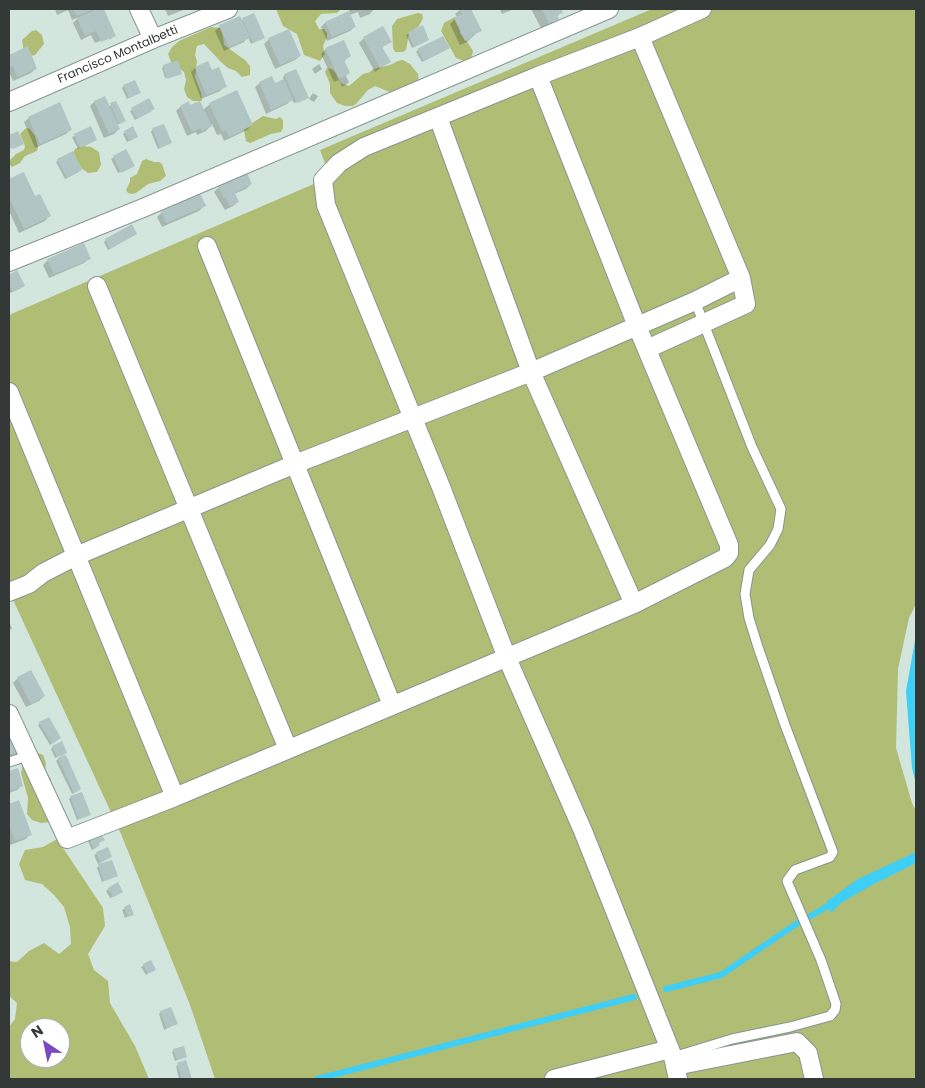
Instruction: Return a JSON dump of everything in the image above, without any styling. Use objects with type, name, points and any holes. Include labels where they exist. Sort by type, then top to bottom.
[{"type":"street","points":[[139,9],[153,39]]},
{"type":"street","name":"Francisco Montalbetti","points":[[9,102],[153,39],[228,9]]},
{"type":"street","points":[[9,262],[143,208],[609,9]]},
{"type":"street","points":[[674,1063],[583,831],[507,658],[441,486],[412,419],[364,294],[326,204],[323,180],[339,163],[364,147],[538,76],[640,37],[702,9]]},
{"type":"street","points":[[640,37],[741,278],[746,304],[646,349]]},
{"type":"street","points":[[9,714],[67,839],[175,797],[392,704],[634,604],[725,558],[729,553],[729,545],[646,349],[538,76]]},
{"type":"street","points":[[438,117],[531,372],[634,604]]},
{"type":"street","points":[[207,246],[392,704]]},
{"type":"street","points":[[9,592],[28,584],[43,573],[76,556],[295,464],[531,372],[695,301],[741,278]]},
{"type":"street","points":[[97,286],[288,749]]},
{"type":"street","points":[[9,392],[175,797]]},
{"type":"street","points":[[554,1079],[674,1063],[797,1042],[808,1053],[814,1079]]},
{"type":"lane","points":[[674,1063],[732,1039],[790,1027],[830,1016],[835,1010],[836,1004],[821,960],[787,881],[795,870],[830,857],[833,852],[785,725],[749,618],[745,594],[749,570],[770,545],[778,530],[781,509],[752,447],[695,301]]},
{"type":"lane","points":[[9,762],[28,756]]},
{"type":"green space","points":[[276,9],[341,9],[337,13],[321,14],[315,21],[319,29],[324,29],[327,33],[323,46],[325,54],[320,61],[304,55],[297,34],[283,26]]},
{"type":"green space","points":[[652,9],[916,9],[916,604],[909,618],[898,669],[896,748],[916,811],[916,1079],[215,1079],[190,1005],[121,834],[9,591],[9,315],[330,177],[320,150]]},
{"type":"green space","points":[[418,13],[422,14],[423,18],[419,26],[409,33],[406,50],[395,52],[393,48],[392,26],[397,19]]},
{"type":"green space","points":[[455,17],[461,22],[460,33],[473,51],[471,59],[467,62],[456,58],[441,31],[444,23]]},
{"type":"green space","points":[[211,27],[220,28],[224,45],[245,60],[250,66],[250,75],[242,77],[221,62],[204,44],[197,46],[195,77],[202,101],[193,101],[187,97],[184,89],[186,80],[184,72],[171,62],[168,54],[179,41]]},
{"type":"green space","points":[[36,30],[42,35],[44,44],[35,55],[31,56],[24,52],[22,40],[32,31]]},
{"type":"green space","points":[[403,60],[410,64],[418,74],[419,83],[397,95],[375,86],[368,90],[353,106],[345,106],[337,103],[330,93],[330,84],[325,72],[327,68],[335,72],[341,83],[349,86],[363,74],[373,69]]},
{"type":"green space","points":[[263,116],[276,119],[280,117],[283,120],[281,132],[250,143],[246,141],[244,130],[246,127]]},
{"type":"green space","points":[[26,128],[30,129],[35,136],[38,147],[37,151],[25,156],[20,163],[12,167],[9,164],[10,160],[24,150],[25,146],[20,134]]},
{"type":"green space","points":[[83,146],[91,147],[99,152],[101,165],[97,172],[88,173],[81,168],[73,153],[75,149]]},
{"type":"green space","points":[[146,159],[162,164],[166,176],[160,181],[148,184],[136,193],[128,193],[126,190],[130,178],[137,174],[142,161]]},
{"type":"green space","points":[[35,752],[43,755],[46,763],[45,771],[51,779],[50,822],[41,823],[32,820],[27,814],[28,798],[21,773],[23,764]]},
{"type":"green space","points":[[57,839],[103,908],[105,926],[88,954],[94,970],[108,981],[110,1003],[135,1046],[149,1079],[9,1079],[9,1027],[15,1019],[17,1003],[9,996],[9,961],[17,962],[29,951],[44,943],[59,954],[71,944],[70,927],[64,907],[42,884],[25,880],[19,864],[25,850],[43,847]]},
{"type":"water","points":[[916,635],[916,784],[912,768],[906,691]]},
{"type":"water","points":[[916,852],[916,863],[841,903],[831,913],[826,902],[858,879]]},
{"type":"building","points":[[73,9],[94,9],[77,16]]},
{"type":"building","points":[[98,9],[104,9],[116,36],[101,42],[96,31],[85,36],[77,18]]},
{"type":"building","points":[[460,9],[471,9],[482,31],[472,35],[473,37],[465,41],[454,18],[462,14]]},
{"type":"building","points":[[542,9],[561,9],[563,13],[557,15],[559,19],[549,24]]},
{"type":"building","points":[[349,11],[356,27],[332,37],[325,22]]},
{"type":"building","points":[[254,13],[265,38],[253,43],[242,18]]},
{"type":"building","points":[[240,16],[250,38],[229,47],[219,25]]},
{"type":"building","points":[[423,25],[429,40],[414,47],[408,32]]},
{"type":"building","points":[[383,26],[392,42],[382,47],[391,62],[380,68],[363,37]]},
{"type":"building","points":[[289,29],[301,56],[280,65],[268,38]]},
{"type":"building","points":[[443,36],[450,48],[424,61],[417,49]]},
{"type":"building","points":[[344,40],[351,56],[344,60],[350,73],[339,79],[325,48]]},
{"type":"building","points":[[28,46],[37,69],[17,77],[13,66],[9,68],[9,55]]},
{"type":"building","points":[[178,60],[182,74],[167,79],[163,65]]},
{"type":"building","points":[[208,61],[212,70],[219,67],[227,87],[206,95],[195,67]]},
{"type":"building","points":[[296,69],[309,98],[297,103],[284,74]]},
{"type":"building","points":[[272,76],[275,83],[284,79],[293,100],[271,110],[259,82]]},
{"type":"building","points":[[135,80],[141,93],[129,98],[123,85]]},
{"type":"building","points":[[237,90],[253,125],[229,137],[226,130],[222,132],[209,103]]},
{"type":"building","points":[[105,96],[120,129],[109,134],[94,101]]},
{"type":"building","points":[[149,98],[155,109],[137,119],[131,108]]},
{"type":"building","points":[[116,101],[126,121],[119,124],[110,103]]},
{"type":"building","points":[[189,101],[190,105],[200,101],[212,126],[202,131],[201,128],[192,132],[180,106]]},
{"type":"building","points":[[60,102],[72,130],[40,144],[28,117]]},
{"type":"building","points":[[164,124],[172,143],[160,148],[152,128]]},
{"type":"building","points":[[91,126],[97,140],[80,148],[74,134]]},
{"type":"building","points":[[133,126],[138,137],[130,141],[124,131]]},
{"type":"building","points":[[18,131],[24,144],[9,149],[9,135]]},
{"type":"building","points":[[126,149],[135,166],[121,173],[113,156]]},
{"type":"building","points":[[73,151],[82,170],[67,178],[57,159]]},
{"type":"building","points":[[24,172],[35,196],[40,194],[51,216],[24,229],[9,197],[9,179]]},
{"type":"building","points":[[247,173],[252,184],[235,193],[239,202],[230,206],[218,186]]},
{"type":"building","points":[[200,193],[206,206],[166,223],[161,211]]},
{"type":"building","points":[[132,224],[137,234],[110,249],[105,239]]},
{"type":"building","points":[[84,243],[91,259],[54,274],[47,259]]},
{"type":"building","points":[[17,270],[25,286],[13,292],[9,284],[9,275]]},
{"type":"building","points":[[31,670],[45,696],[31,704],[17,677]]},
{"type":"building","points":[[49,717],[61,738],[52,744],[39,722]]},
{"type":"building","points":[[9,723],[24,749],[9,755]]},
{"type":"building","points":[[62,741],[67,753],[57,757],[52,746]]},
{"type":"building","points":[[66,755],[81,789],[74,793],[58,758]]},
{"type":"building","points":[[18,768],[23,786],[9,791],[9,771]]},
{"type":"building","points":[[82,792],[91,815],[79,819],[70,796]]},
{"type":"building","points":[[19,800],[32,835],[15,841],[9,825],[9,804]]},
{"type":"building","points":[[98,830],[105,840],[94,849],[87,834]]},
{"type":"building","points":[[108,847],[112,857],[100,862],[96,852]]},
{"type":"building","points":[[112,860],[118,876],[104,881],[98,864]]},
{"type":"building","points":[[118,882],[123,892],[113,897],[108,888]]},
{"type":"building","points":[[130,904],[134,915],[128,917],[124,907]]},
{"type":"building","points":[[151,960],[156,970],[148,974],[143,964]]},
{"type":"building","points":[[171,1007],[178,1024],[166,1028],[160,1011]]},
{"type":"building","points":[[184,1046],[187,1057],[177,1060],[173,1049]]},
{"type":"building","points":[[186,1060],[192,1079],[182,1079],[177,1063]]},
{"type":"waterway","points":[[666,989],[721,975],[793,926],[835,902]]},
{"type":"waterway","points":[[317,1079],[634,997]]}]
